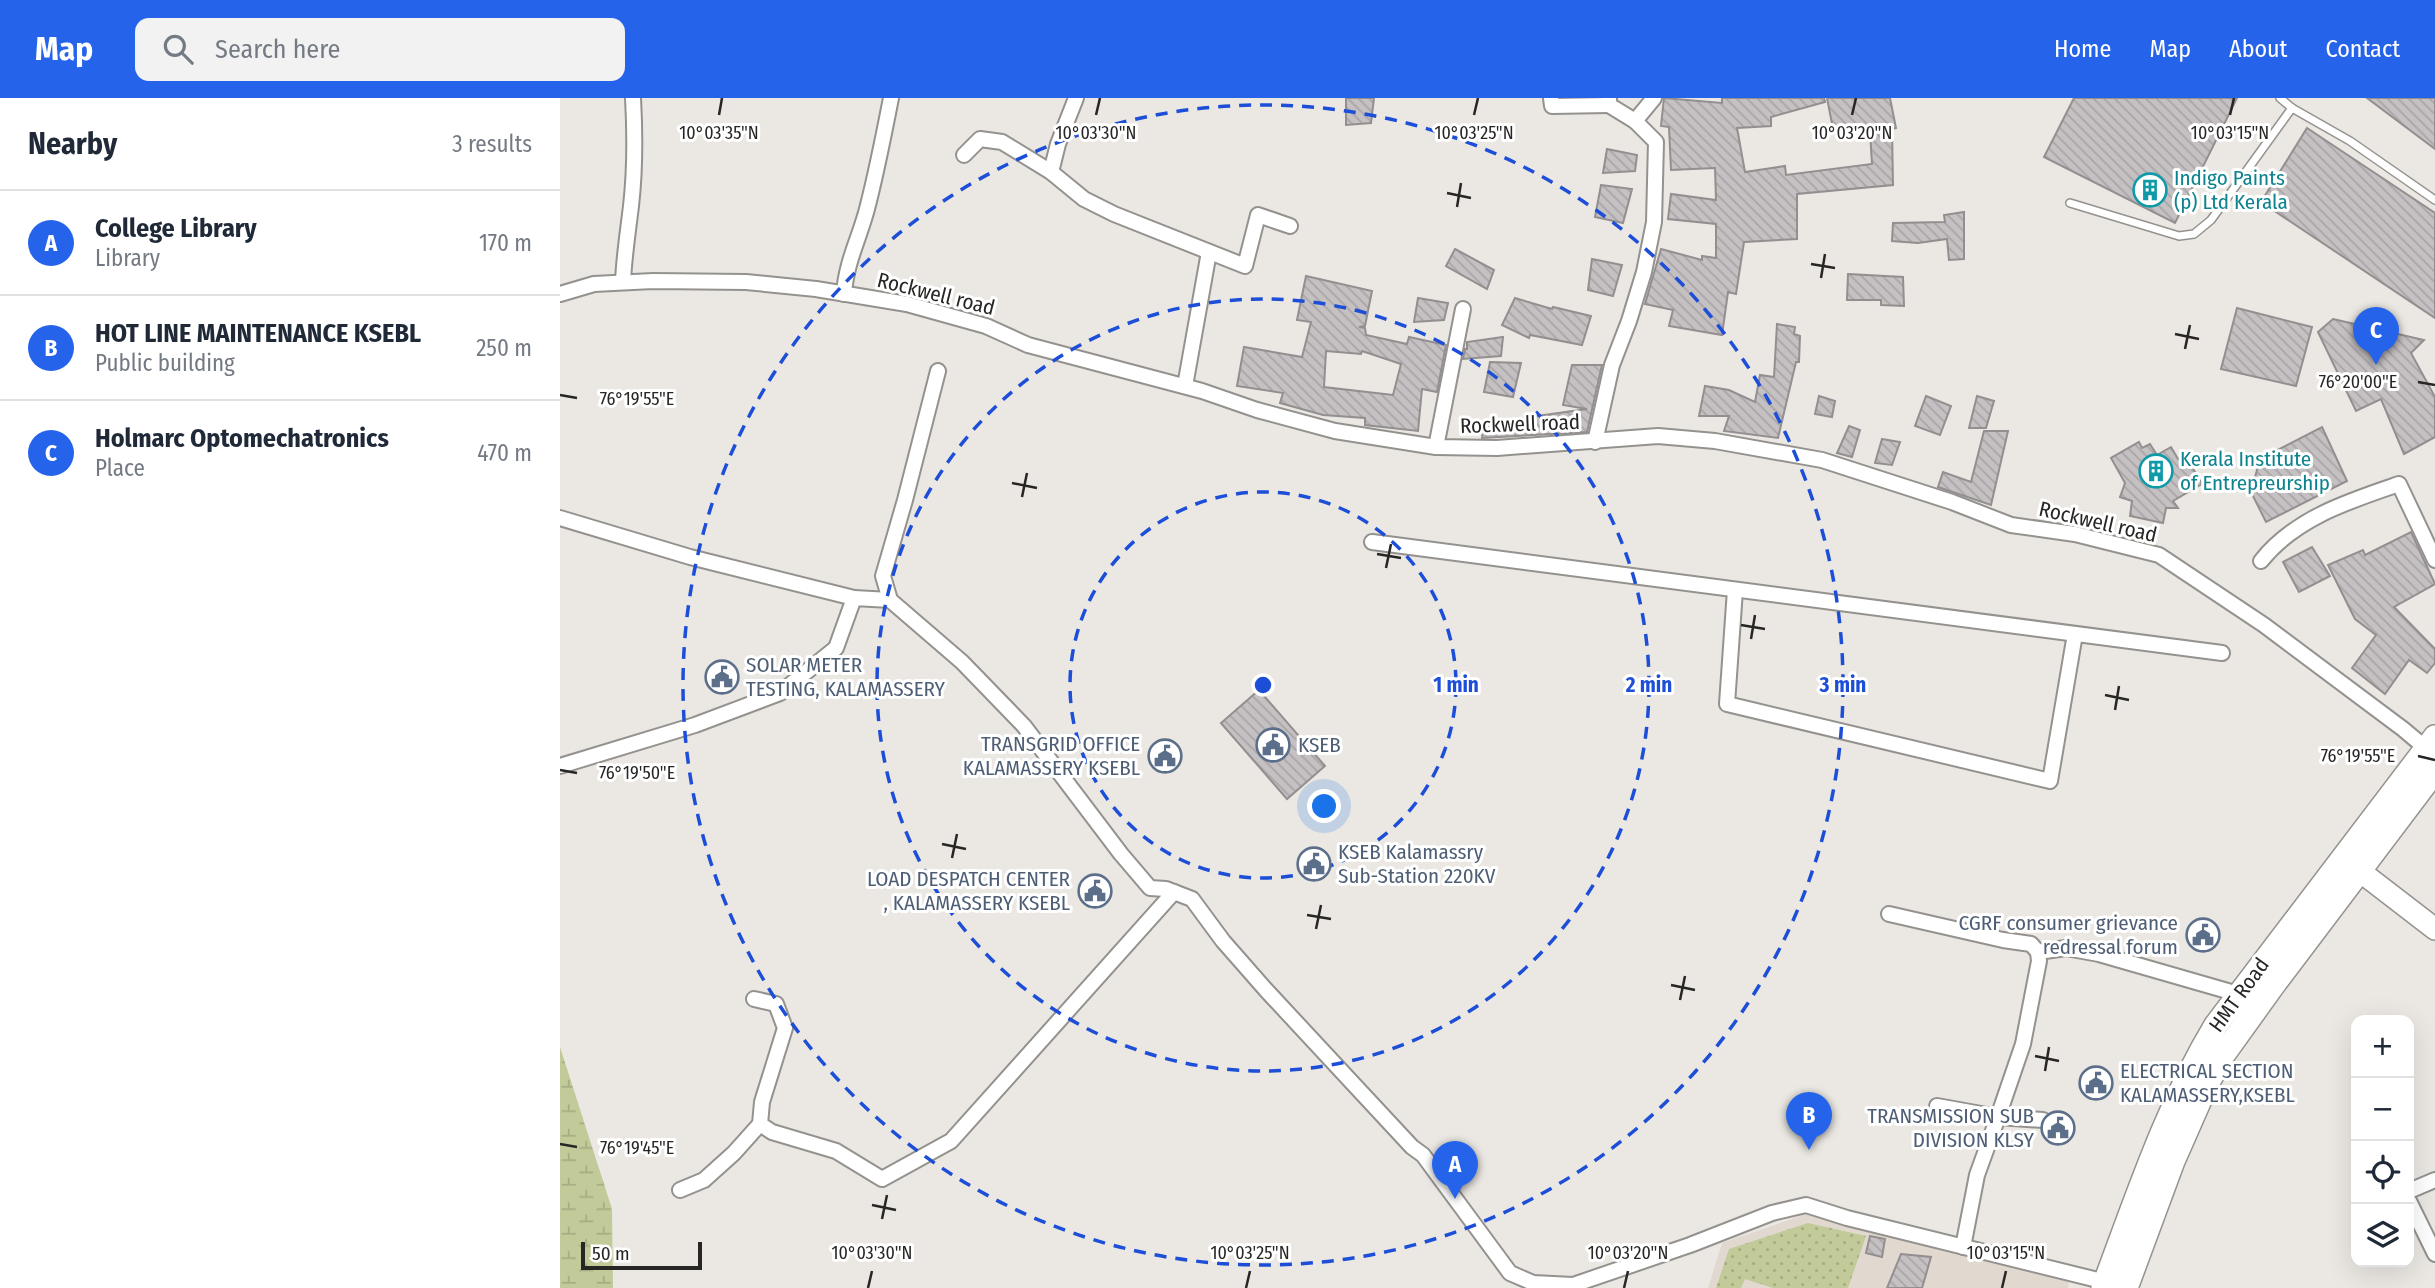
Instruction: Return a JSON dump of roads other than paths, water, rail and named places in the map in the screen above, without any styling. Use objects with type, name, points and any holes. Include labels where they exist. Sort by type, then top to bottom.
[{"type":"main road","name":"HMT Road","points":[[2115,1286],[2206,1086],[2224,1055],[2432,747]]},
{"type":"main road","name":"HMT Road","points":[[2115,1286],[2139,1188],[2169,1113],[2194,1061],[2216,1025],[2238,994],[2435,771]]},
{"type":"street","points":[[623,282],[631,206],[633,98]]},
{"type":"street","points":[[844,294],[851,251],[868,207],[891,98]]},
{"type":"street","points":[[1051,172],[1058,144],[1076,98]]},
{"type":"street","points":[[1551,98],[1552,106],[1609,102],[1635,121],[1656,142],[1654,222],[1644,272],[1612,365],[1595,442]]},
{"type":"street","points":[[1635,121],[1654,98]]},
{"type":"street","points":[[964,155],[980,139],[1002,142],[1051,172],[1084,198],[1114,214],[1245,266],[1258,215],[1290,226]]},
{"type":"street","points":[[1185,386],[1209,252]]},
{"type":"street","name":"Rockwell road","points":[[560,294],[594,284],[623,282],[746,282],[907,304],[986,326],[1028,345],[1185,386],[1314,427],[1436,447],[1497,448],[1670,437],[1715,441],[1822,460],[1952,502],[2011,525],[2075,534],[2159,555],[2264,625],[2403,729],[2432,747]]},
{"type":"street","points":[[1436,447],[1463,309]]},
{"type":"street","points":[[938,371],[883,576],[890,600],[962,662],[1024,726],[1150,888],[1174,892],[1192,899],[1223,941],[1266,990],[1412,1147],[1423,1155],[1510,1273],[1533,1283],[1573,1285],[1690,1245],[1772,1213],[1806,1205],[1847,1218],[2115,1286]]},
{"type":"street","points":[[2261,561],[2276,542],[2337,504],[2399,484],[2435,560]]},
{"type":"street","points":[[560,517],[690,556],[854,598],[890,600]]},
{"type":"street","points":[[1373,542],[2222,653]]},
{"type":"street","points":[[1735,590],[1727,705],[2050,781],[2075,634]]},
{"type":"street","points":[[560,766],[695,724],[780,692],[836,648],[854,598]]},
{"type":"street","points":[[2351,865],[2435,929]]},
{"type":"street","points":[[760,1124],[772,1132],[836,1151],[882,1179],[951,1141],[1174,892]]},
{"type":"street","points":[[1889,914],[2031,944],[2038,952],[2039,961],[2023,1044],[1977,1175],[1963,1247]]},
{"type":"street","points":[[2038,952],[2066,948],[2099,954],[2238,994]]},
{"type":"street","points":[[680,1190],[704,1180],[734,1153],[760,1124],[762,1102],[785,1028],[776,1003],[754,999]]},
{"type":"street","points":[[1937,1106],[1998,1117],[2043,1120]]},
{"type":"street","points":[[2414,1189],[2435,1180]]},
{"type":"street","points":[[2410,1204],[2435,1254]]},
{"type":"lane","points":[[2280,98],[2292,108],[2350,141],[2435,200]]},
{"type":"lane","points":[[2070,203],[2179,236],[2194,234],[2211,220],[2292,108]]},
{"type":"place","name":"Indigo Paints (p) Ltd Kerala","points":[[2150,190]]},
{"type":"place","name":"Holmarc Optomechatronics","points":[[2376,365]]},
{"type":"place","name":"Kerala Institute of Entrepreurship","points":[[2156,471]]},
{"type":"place","name":"SOLAR METER TESTING, KALAMASSERY","points":[[722,677]]},
{"type":"place","name":"KSEB","points":[[1273,745]]},
{"type":"place","name":"TRANSGRID OFFICE KALAMASSERY KSEBL","points":[[1165,756]]},
{"type":"place","name":"KSEB Kalamassry Sub-Station 220KV","points":[[1314,864]]},
{"type":"place","name":"LOAD DESPATCH CENTER , KALAMASSERY KSEBL","points":[[1095,891]]},
{"type":"place","name":"CGRF consumer grievance redressal forum","points":[[2203,935]]},
{"type":"place","name":"ELECTRICAL SECTION KALAMASSERY,KSEBL","points":[[2096,1083]]},
{"type":"place","name":"TRANSMISSION SUB DIVISION KLSY","points":[[2058,1128]]},
{"type":"place","name":"HOT LINE MAINTENANCE KSEBL","points":[[1809,1150]]},
{"type":"place","name":"College Library","points":[[1455,1199]]}]
